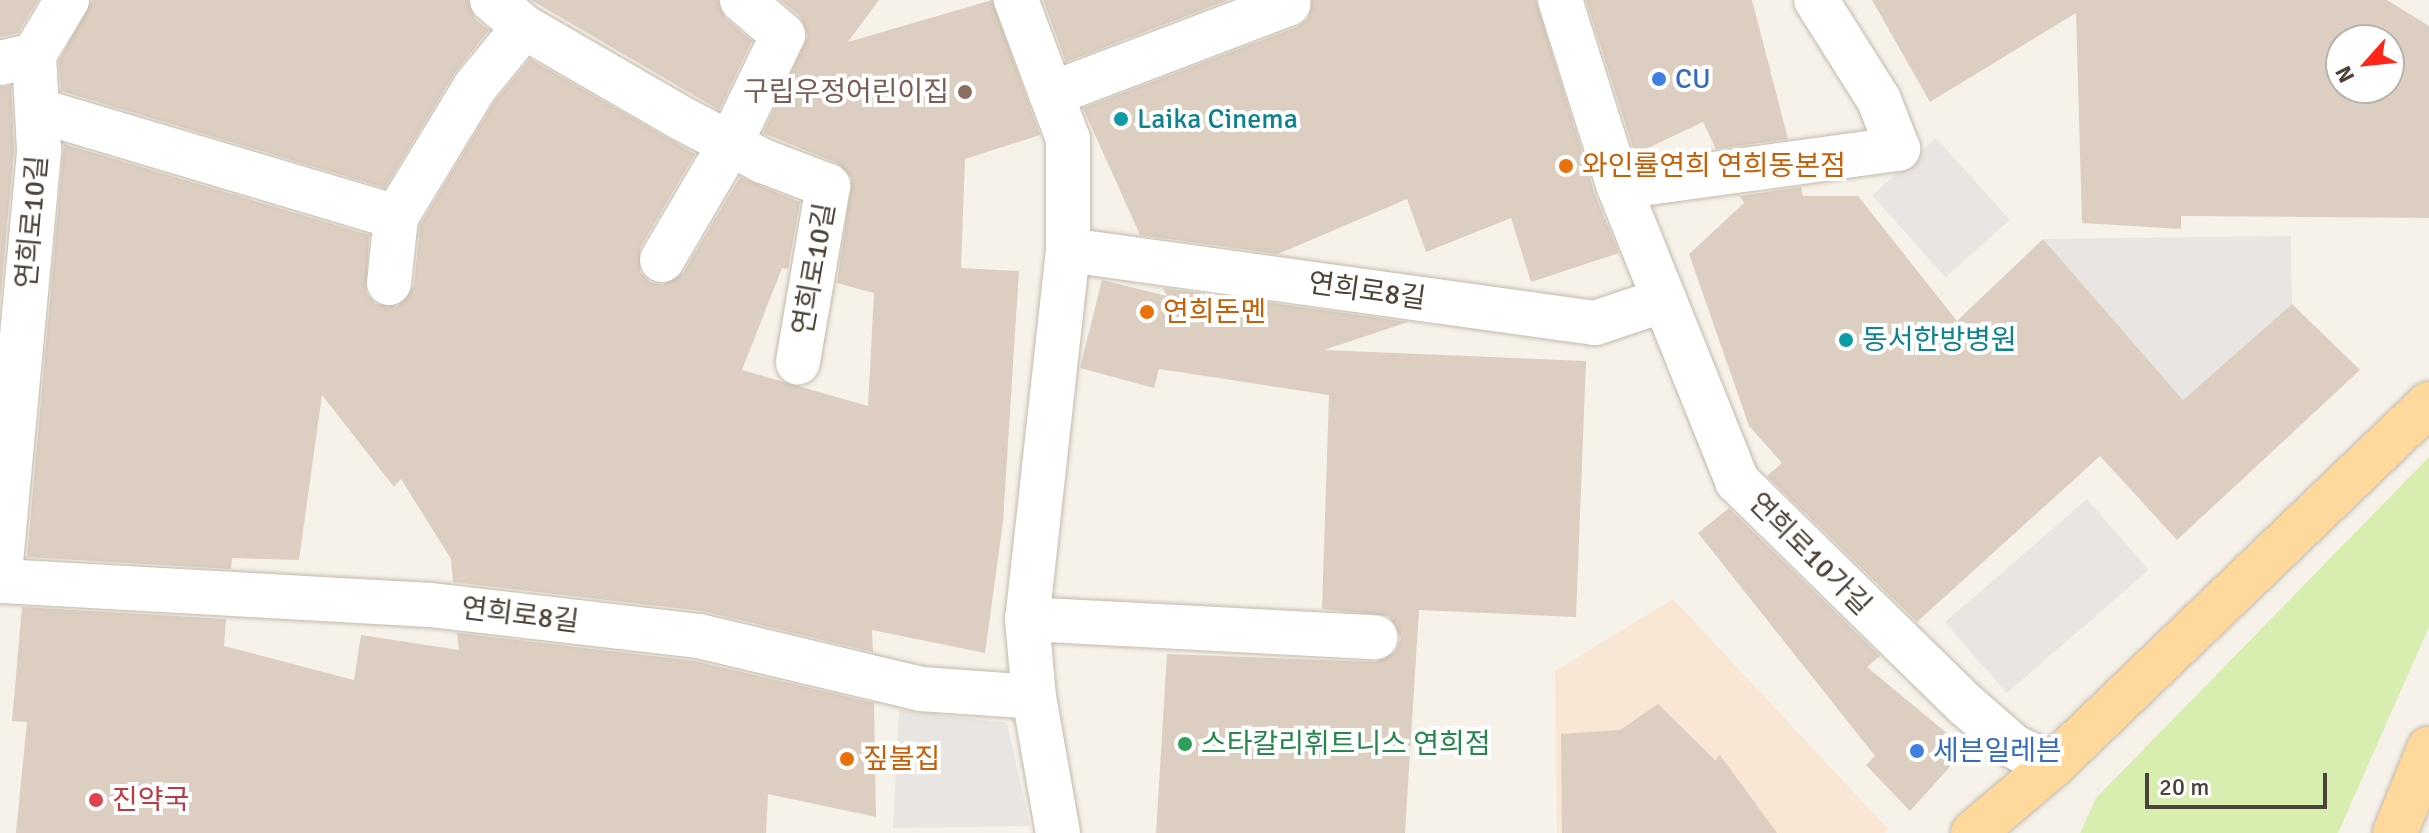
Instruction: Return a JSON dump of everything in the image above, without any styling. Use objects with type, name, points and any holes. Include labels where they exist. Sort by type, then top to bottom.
[{"type":"main road","points":[[1973,833],[2052,766],[2429,404]]},
{"type":"main road","points":[[2395,833],[2429,749]]},
{"type":"main road","points":[[2022,833],[2052,766]]},
{"type":"street","name":"연희로10길","points":[[0,573],[39,150],[37,110],[17,59],[67,0]]},
{"type":"street","points":[[662,260],[730,144],[783,35],[742,0]]},
{"type":"street","points":[[1016,0],[1068,139],[1068,250],[1027,619],[1034,697],[1058,833]]},
{"type":"street","name":"연희로10가길","points":[[1560,0],[1619,187],[1737,481],[1966,705],[2013,746],[2052,766]]},
{"type":"street","points":[[1619,187],[1898,149],[1879,100],[1816,0]]},
{"type":"street","points":[[1051,94],[1288,4]]},
{"type":"street","name":"연희로10길","points":[[389,283],[396,217],[475,87],[508,14],[730,144],[828,186],[798,362]]},
{"type":"street","name":"연희로10길","points":[[37,110],[396,217]]},
{"type":"street","name":"연희로8길","points":[[1068,250],[1595,323],[1664,300]]},
{"type":"street","name":"연희로8길","points":[[0,581],[430,605],[699,636],[921,689],[1034,697]]},
{"type":"street","points":[[1027,619],[1376,637]]},
{"type":"shaded area","points":[[1936,138],[2010,220],[1946,277],[1872,196]]},
{"type":"shaded area","points":[[2291,236],[2292,304],[2183,400],[2043,239]]},
{"type":"shaded area","points":[[2087,499],[2149,570],[2007,693],[1945,622]]},
{"type":"shaded area","points":[[1673,599],[1888,829],[1885,833],[1557,833],[1555,671]]},
{"type":"shaded area","points":[[899,710],[1007,723],[1030,826],[893,828]]},
{"type":"green space","points":[[2429,457],[2429,627],[2338,833],[2080,833],[2096,798]]},
{"type":"building","points":[[0,0],[38,0],[18,33],[0,37]]},
{"type":"building","points":[[92,0],[468,0],[475,19],[489,30],[454,74],[385,188],[61,91],[59,61]]},
{"type":"building","points":[[531,0],[718,0],[725,18],[752,41],[719,110]]},
{"type":"building","points":[[780,0],[879,0],[848,42],[992,0],[1040,135],[965,159],[961,268],[1019,271],[1003,522],[985,653],[872,630],[873,652],[702,611],[453,582],[451,559],[401,479],[394,487],[322,395],[299,560],[232,558],[231,569],[27,557],[64,144],[369,235],[366,292],[375,304],[398,306],[414,286],[420,225],[495,101],[530,59],[695,154],[640,248],[640,272],[650,282],[663,285],[683,273],[740,177],[800,202],[788,269],[782,268],[742,370],[868,406],[874,293],[837,283],[852,178],[837,163],[763,133],[808,36],[800,16]]},
{"type":"building","points":[[1043,0],[1228,0],[1066,62]]},
{"type":"building","points":[[1312,0],[1536,0],[1595,195],[1619,253],[1531,282],[1511,218],[1426,252],[1407,199],[1278,254],[1140,235],[1083,108],[1297,27],[1308,19]]},
{"type":"building","points":[[1586,0],[1752,0],[1788,139],[1716,149],[1703,122],[1635,154]]},
{"type":"building","points":[[1872,0],[2387,0],[2429,26],[2429,218],[2181,216],[2181,229],[2082,223],[2076,13],[1930,102]]},
{"type":"building","points":[[11,86],[14,150],[0,301],[0,87]]},
{"type":"building","name":"동서한방병원","points":[[1801,187],[1803,196],[1858,196],[1957,321],[2043,239],[2183,400],[2292,304],[2360,370],[2177,540],[2100,456],[1917,622],[1767,476],[1782,463],[1749,426],[1689,254],[1744,203],[1740,196]]},
{"type":"building","points":[[1102,280],[1167,296],[1163,288],[1408,322],[1324,350],[1586,361],[1576,617],[1419,610],[1405,833],[1156,833],[1167,654],[1375,662],[1396,651],[1401,638],[1389,616],[1322,609],[1329,395],[1159,369],[1154,388],[1080,368]]},
{"type":"building","points":[[1729,508],[1880,656],[1867,667],[1966,749],[1910,811],[1866,765],[1875,756],[1698,533]]},
{"type":"building","points":[[22,607],[226,619],[224,646],[354,680],[361,635],[459,650],[457,633],[695,661],[874,703],[876,817],[768,794],[766,833],[16,833],[27,722],[12,721]]},
{"type":"building","points":[[1658,704],[1715,760],[1720,755],[1777,833],[1562,833],[1561,734],[1620,730]]},
{"type":"place","name":"CU","points":[[1659,79]]},
{"type":"place","name":"구립우정어린이집","points":[[965,92]]},
{"type":"place","name":"Laika Cinema","points":[[1121,119]]},
{"type":"place","name":"와인률연희 연희동본점","points":[[1566,166]]},
{"type":"place","name":"연희돈멘","points":[[1147,312]]},
{"type":"place","name":"동서한방병원","points":[[1846,340]]},
{"type":"place","name":"스타칼리휘트니스 연희점","points":[[1185,744]]},
{"type":"place","name":"세븐일레븐","points":[[1917,751]]},
{"type":"place","name":"짚불집","points":[[847,759]]},
{"type":"place","name":"진약국","points":[[96,800]]}]
